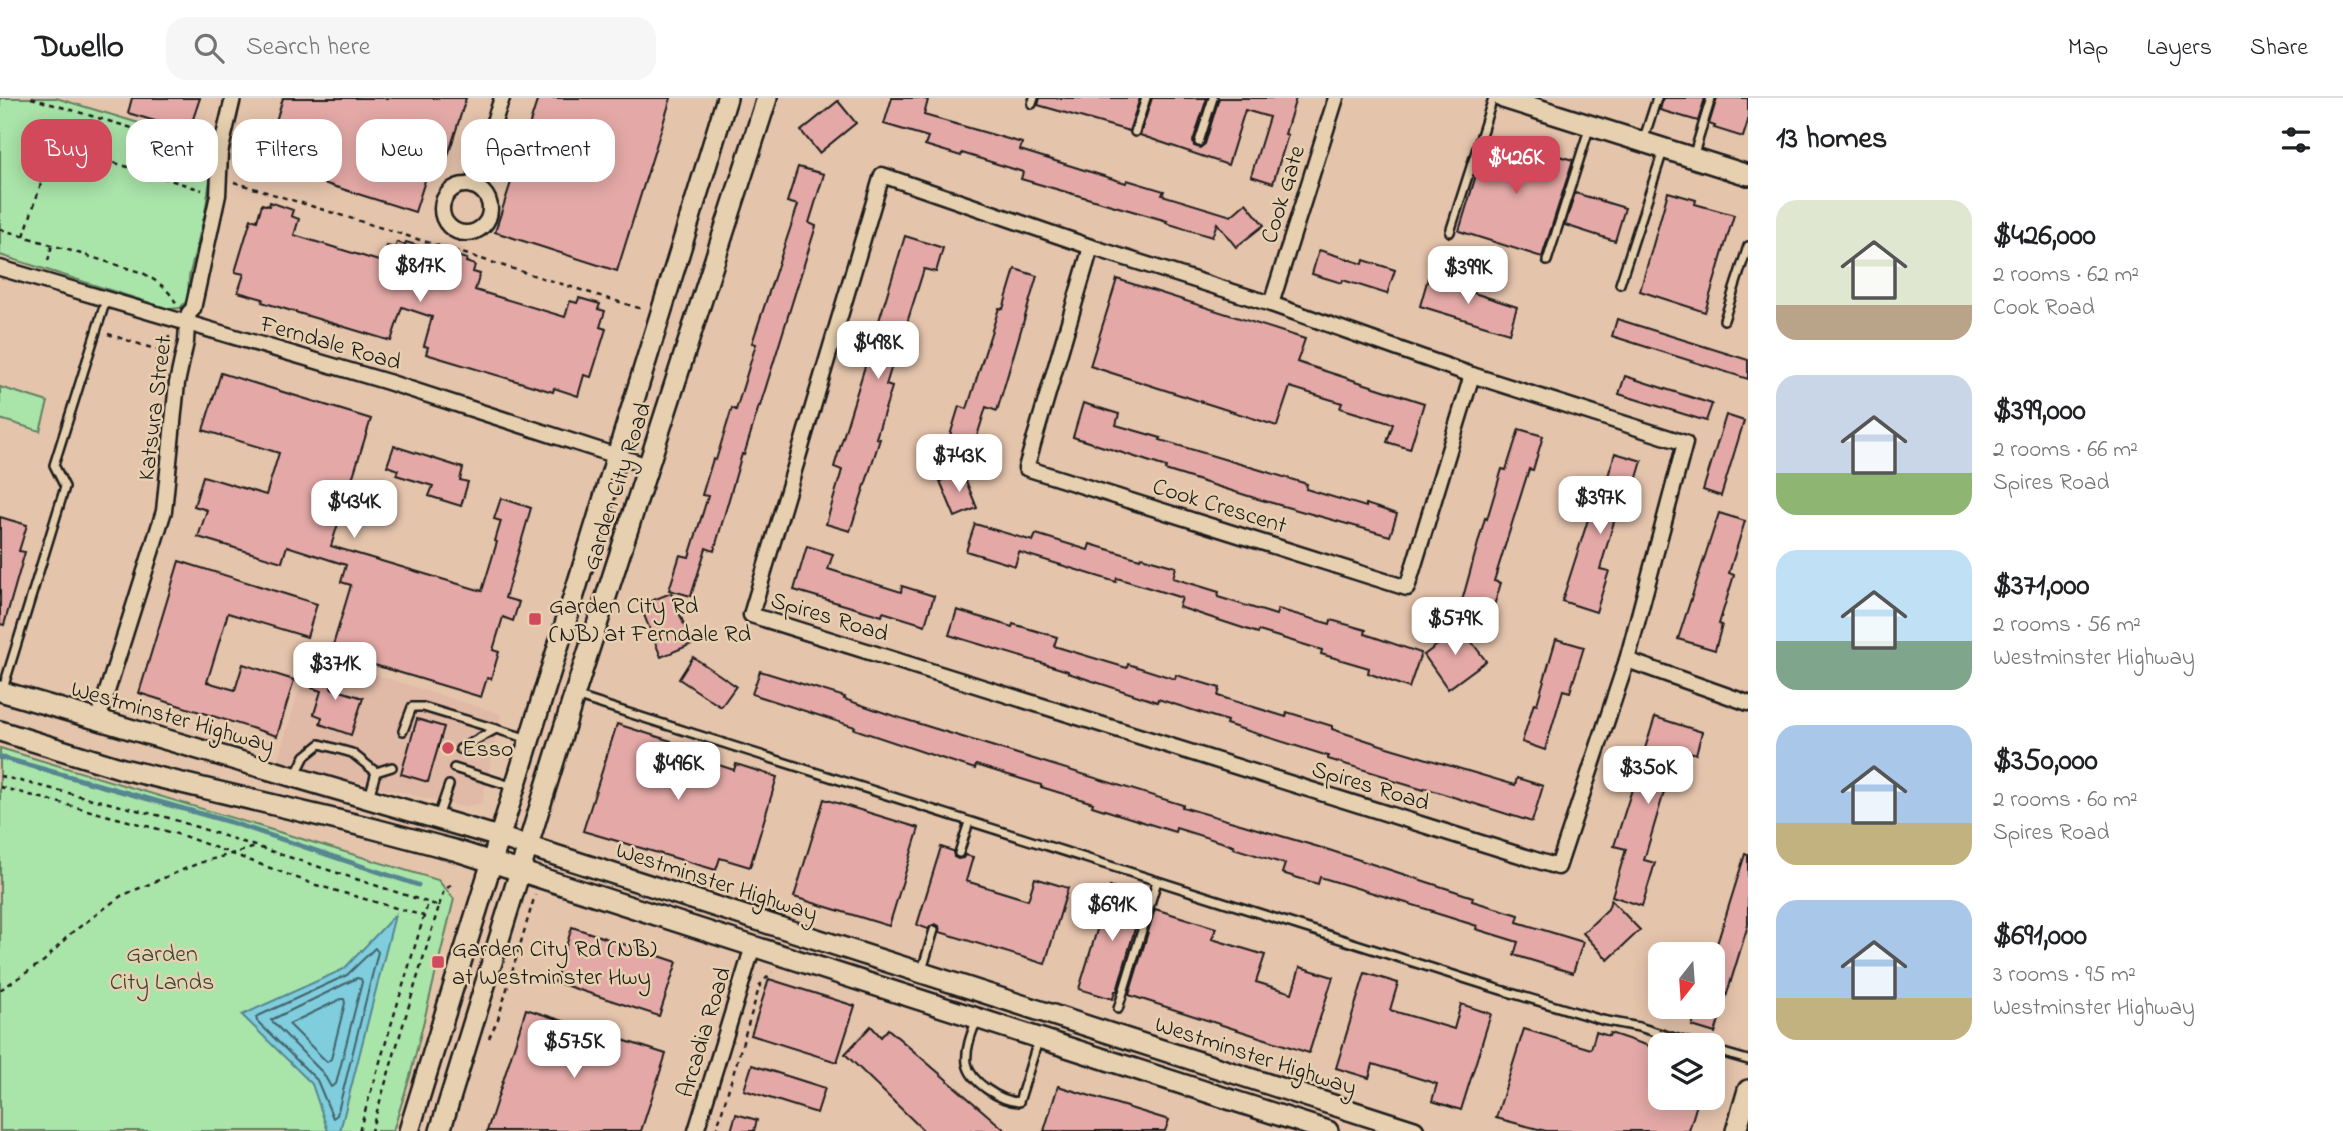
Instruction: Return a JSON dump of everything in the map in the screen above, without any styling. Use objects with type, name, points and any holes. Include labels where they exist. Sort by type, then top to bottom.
[{"type":"main road","name":"Garden City Road","points":[[409,1131],[658,315],[727,98]]},
{"type":"main road","name":"Garden City Road","points":[[440,1131],[574,696],[767,98]]},
{"type":"main road","points":[[1511,99],[1748,175]]},
{"type":"main road","name":"Westminster Highway","points":[[1,691],[438,818],[1414,1131]]},
{"type":"main road","name":"Westminster Highway","points":[[0,731],[123,769],[371,828],[491,863],[1328,1131]]},
{"type":"main road","points":[[1736,1131],[1748,1090]]},
{"type":"street","name":"Katsura Street","points":[[218,176],[220,153],[233,98]]},
{"type":"street","points":[[472,186],[502,98]]},
{"type":"street","name":"Cook Gate","points":[[1271,304],[1336,98]]},
{"type":"street","name":"Spires Road","points":[[882,175],[1091,247],[1271,304],[1472,375],[1685,443],[1627,660],[1558,867],[751,615],[882,175]]},
{"type":"street","name":"Katsura Street","points":[[98,720],[164,511],[177,383],[189,313],[193,309],[218,195],[218,182]]},
{"type":"street","name":"Cook Crescent","points":[[1091,247],[1026,468],[1407,588],[1472,375]]},
{"type":"street","name":"Ferndale Road","points":[[0,268],[382,380],[648,466]]},
{"type":"street","points":[[1627,660],[1748,703]]},
{"type":"street","name":"Arcadia Road","points":[[696,1131],[753,946]]},
{"type":"lane","points":[[1135,132],[1146,98]]},
{"type":"lane","points":[[1199,142],[1213,98]]},
{"type":"lane","points":[[1450,232],[1493,98]]},
{"type":"lane","points":[[1643,142],[1657,98]]},
{"type":"lane","points":[[1692,158],[1711,98]]},
{"type":"lane","points":[[1547,261],[1590,126]]},
{"type":"lane","points":[[1620,284],[1663,149]]},
{"type":"lane","points":[[1724,320],[1748,246]]},
{"type":"lane","points":[[1,691],[65,487],[54,465],[106,300]]},
{"type":"lane","points":[[574,696],[1602,1020],[1658,1033]]},
{"type":"lane","points":[[403,731],[412,707],[423,707],[529,739]]},
{"type":"lane","points":[[460,749],[496,729]]},
{"type":"lane","points":[[295,777],[305,756],[320,744],[352,752],[376,772]]},
{"type":"lane","points":[[376,772],[392,767]]},
{"type":"lane","points":[[454,768],[515,787]]},
{"type":"lane","points":[[369,798],[376,772]]},
{"type":"lane","points":[[438,818],[449,785]]},
{"type":"lane","points":[[959,853],[969,822]]},
{"type":"lane","points":[[1118,1009],[1157,881]]},
{"type":"lane","points":[[921,973],[934,930]]},
{"type":"lane","points":[[977,1018],[968,1049],[967,1064],[973,1076],[992,1093],[1012,1101],[1019,1102],[1039,1038]]},
{"type":"lane","points":[[1725,1053],[1748,1060]]},
{"type":"path","points":[[31,98],[220,153]]},
{"type":"path","points":[[24,236],[54,144],[218,195]]},
{"type":"path","points":[[218,176],[658,315]]},
{"type":"path","points":[[0,229],[143,273],[163,285],[172,294],[177,305]]},
{"type":"path","points":[[48,261],[52,245]]},
{"type":"path","points":[[96,331],[161,351],[168,345],[169,336]]},
{"type":"path","points":[[0,776],[169,818],[439,906]]},
{"type":"path","points":[[0,787],[181,835],[316,885],[424,916]]},
{"type":"path","points":[[0,990],[44,961],[70,934],[121,896],[199,863],[257,847]]},
{"type":"path","points":[[372,1131],[443,893],[453,882]]},
{"type":"path","points":[[488,1040],[498,1019],[535,900]]},
{"type":"path","points":[[359,1131],[428,903]]},
{"type":"shaded area","points":[[310,654],[501,714],[482,803],[463,807],[277,763]]},
{"type":"green space","points":[[0,98],[56,98],[126,119],[126,182],[210,182],[189,277],[188,300],[180,308],[169,309],[0,255]]},
{"type":"green space","points":[[0,387],[48,402],[40,431],[0,419]]},
{"type":"green space","name":"Garden City Lands","points":[[0,748],[438,880],[454,899],[411,1073],[393,1131],[0,1131]]},
{"type":"water","points":[[395,915],[340,1131],[328,1131],[312,1084],[242,1015],[344,969]]},
{"type":"building","points":[[132,98],[200,98],[193,119],[148,119],[128,113]]},
{"type":"building","points":[[283,98],[466,98],[447,159],[447,119],[356,119],[356,182],[425,182],[415,212],[320,182],[342,182],[342,119],[277,119]]},
{"type":"building","points":[[538,98],[671,98],[617,271],[495,232],[511,182],[615,182],[615,119],[531,119]]},
{"type":"building","points":[[892,98],[928,100],[924,115],[1022,143],[1020,150],[1126,183],[1127,180],[1164,191],[1162,195],[1231,216],[1246,203],[1264,225],[1236,247],[1217,223],[1212,237],[1166,223],[1167,221],[1021,179],[1023,172],[962,153],[961,156],[925,145],[928,137],[884,124]]},
{"type":"building","points":[[1040,98],[1140,98],[1129,131],[1038,105]]},
{"type":"building","points":[[1152,98],[1207,98],[1193,141],[1194,146],[1200,148],[1205,144],[1219,98],[1296,98],[1273,183],[1251,176],[1269,117],[1245,110],[1228,165],[1140,135]]},
{"type":"building","points":[[1663,98],[1705,98],[1698,121],[1660,110]]},
{"type":"building","points":[[1717,98],[1748,98],[1748,121],[1743,137],[1709,124]]},
{"type":"building","points":[[838,101],[856,123],[819,153],[801,131]]},
{"type":"building","points":[[1488,136],[1573,160],[1542,257],[1459,231]]},
{"type":"building","points":[[798,167],[824,174],[809,223],[816,226],[760,406],[744,455],[742,454],[714,551],[706,548],[691,596],[669,590],[680,555],[689,557],[708,496],[702,495],[713,459],[716,460],[732,408],[736,410],[756,344],[752,343],[798,205],[787,202]]},
{"type":"building","points":[[1668,192],[1696,200],[1695,204],[1734,215],[1705,312],[1640,291]]},
{"type":"building","points":[[1575,193],[1625,208],[1615,241],[1565,225]]},
{"type":"building","points":[[270,202],[293,210],[291,216],[299,219],[294,235],[382,262],[387,246],[395,248],[397,242],[419,246],[418,250],[444,258],[451,259],[452,255],[467,259],[466,262],[475,265],[473,272],[480,274],[475,290],[565,317],[570,301],[577,303],[579,298],[600,304],[598,309],[605,311],[600,327],[606,329],[591,377],[584,375],[578,396],[554,388],[553,392],[426,354],[428,347],[424,346],[432,317],[402,307],[391,341],[262,302],[263,299],[238,292],[244,274],[235,272],[251,219],[257,221],[262,204],[269,206]]},
{"type":"building","points":[[905,236],[943,248],[936,272],[924,269],[904,326],[886,385],[892,387],[876,438],[880,439],[850,531],[826,524],[842,470],[834,467]]},
{"type":"building","points":[[1319,250],[1363,264],[1364,260],[1395,270],[1387,294],[1343,280],[1342,283],[1312,274]]},
{"type":"building","points":[[1015,269],[1037,276],[997,411],[986,407],[970,459],[945,452],[959,406],[967,409],[999,308],[1003,309]]},
{"type":"building","points":[[1428,278],[1517,307],[1509,333],[1420,306]]},
{"type":"building","points":[[1117,279],[1305,339],[1297,362],[1424,403],[1410,449],[1387,442],[1393,424],[1340,408],[1342,403],[1290,387],[1277,426],[1090,366]]},
{"type":"building","points":[[1617,319],[1748,360],[1748,379],[1612,336]]},
{"type":"building","points":[[221,373],[371,419],[331,546],[482,591],[497,542],[495,541],[501,521],[494,519],[501,498],[531,508],[505,598],[519,602],[513,621],[503,617],[493,650],[499,652],[491,679],[487,678],[481,697],[331,652],[351,585],[341,582],[346,565],[287,546],[282,562],[198,537],[207,510],[194,506],[203,476],[266,495],[279,453],[203,430]]},
{"type":"building","points":[[1625,376],[1712,404],[1706,421],[1619,394]]},
{"type":"building","points":[[1083,403],[1119,414],[1116,425],[1307,484],[1306,489],[1397,514],[1390,536],[1165,470],[1166,467],[1073,437]]},
{"type":"building","points":[[1726,415],[1744,421],[1721,496],[1703,490]]},
{"type":"building","points":[[1519,429],[1543,436],[1533,470],[1529,469],[1494,581],[1501,583],[1487,628],[1457,619],[1485,518],[1487,519],[1502,469],[1506,470]]},
{"type":"building","points":[[394,446],[463,468],[460,480],[468,482],[461,506],[429,496],[433,486],[396,475],[398,470],[387,466]]},
{"type":"building","points":[[1615,453],[1642,461],[1630,501],[1621,498],[1600,569],[1609,571],[1596,612],[1562,601],[1593,504],[1599,506]]},
{"type":"building","points":[[962,471],[977,508],[955,517],[940,481]]},
{"type":"building","points":[[1719,513],[1745,521],[1729,573],[1734,575],[1719,624],[1722,625],[1715,650],[1678,639]]},
{"type":"building","points":[[0,517],[27,525],[19,551],[25,552],[4,625],[0,624]]},
{"type":"building","points":[[975,524],[1033,541],[1036,534],[1088,550],[1090,544],[1176,567],[1173,578],[1219,592],[1218,597],[1276,615],[1278,609],[1330,624],[1331,620],[1366,630],[1365,634],[1421,653],[1409,688],[1368,673],[1369,668],[1321,654],[1322,650],[1259,631],[1258,633],[1179,607],[1182,598],[1117,578],[1116,582],[1019,552],[1015,566],[966,551]]},
{"type":"building","points":[[807,546],[833,554],[828,569],[901,592],[902,586],[934,596],[925,625],[883,612],[882,616],[794,590]]},
{"type":"building","points":[[179,561],[317,604],[307,637],[228,613],[207,682],[235,690],[243,664],[294,680],[277,736],[139,693]]},
{"type":"building","points":[[671,593],[692,644],[661,657],[640,605]]},
{"type":"building","points":[[957,610],[1057,637],[1054,646],[1127,668],[1128,664],[1175,679],[1176,675],[1220,688],[1218,696],[1286,717],[1287,712],[1387,747],[1515,785],[1517,778],[1543,786],[1532,822],[1425,788],[1424,790],[1387,779],[1388,777],[1328,759],[1328,756],[1226,724],[1227,721],[1158,699],[1157,702],[1068,671],[949,635]]},
{"type":"building","points":[[1456,621],[1486,661],[1448,689],[1424,655],[1452,634]]},
{"type":"building","points":[[1556,639],[1584,647],[1570,692],[1563,690],[1545,750],[1522,742],[1534,703],[1537,704]]},
{"type":"building","points":[[693,657],[736,686],[721,707],[679,679]]},
{"type":"building","points":[[319,663],[337,669],[331,688],[363,698],[351,735],[320,724],[322,717],[314,714],[321,691],[312,688]]},
{"type":"building","points":[[760,671],[845,697],[844,699],[894,716],[1473,897],[1472,901],[1519,915],[1517,922],[1583,942],[1573,973],[1514,955],[1518,942],[1476,929],[1477,926],[1433,911],[1320,877],[1318,884],[1282,873],[1285,864],[1233,848],[1234,846],[1176,828],[1175,832],[1092,806],[1093,803],[1041,785],[976,765],[975,769],[752,694]]},
{"type":"building","points":[[1655,717],[1702,732],[1696,754],[1677,748],[1644,860],[1655,863],[1642,906],[1612,896],[1626,849],[1614,846]]},
{"type":"building","points":[[417,719],[444,727],[428,782],[401,774]]},
{"type":"building","points":[[617,724],[671,741],[669,749],[734,770],[736,764],[777,777],[750,867],[720,858],[716,870],[583,831]]},
{"type":"building","points":[[824,799],[919,828],[889,926],[794,897]]},
{"type":"building","points":[[941,847],[953,851],[954,857],[958,859],[965,855],[973,857],[966,881],[1028,900],[1035,878],[1068,888],[1045,964],[940,932],[939,926],[935,924],[928,929],[917,925]]},
{"type":"building","points":[[1745,854],[1748,855],[1748,925],[1726,997],[1726,942],[1718,942]]},
{"type":"building","points":[[1110,887],[1144,897],[1113,999],[1079,989]]},
{"type":"building","points":[[1611,900],[1640,930],[1608,960],[1583,933],[1608,909]]},
{"type":"building","points":[[1155,909],[1216,928],[1212,939],[1265,955],[1256,982],[1292,993],[1300,967],[1333,977],[1309,1053],[1129,995]]},
{"type":"building","points":[[572,927],[677,962],[659,1016],[555,982]]},
{"type":"building","points":[[1365,973],[1398,983],[1390,1010],[1454,1029],[1461,1004],[1491,1014],[1461,1110],[1432,1101],[1437,1084],[1373,1064],[1369,1078],[1336,1068]]},
{"type":"building","points":[[769,979],[855,1006],[837,1062],[751,1035]]},
{"type":"building","points":[[526,1009],[666,1054],[641,1131],[487,1131]]},
{"type":"building","points":[[1694,1019],[1719,1019],[1715,1033],[1692,1026]]},
{"type":"building","points":[[871,1026],[881,1037],[888,1029],[1006,1131],[924,1131],[845,1054]]},
{"type":"building","points":[[1524,1029],[1591,1049],[1596,1032],[1609,1036],[1610,1033],[1648,1046],[1648,1110],[1695,1110],[1689,1131],[1546,1131],[1496,1118]]},
{"type":"building","points":[[752,1065],[825,1088],[817,1113],[744,1090]]},
{"type":"building","points":[[1058,1086],[1169,1120],[1165,1131],[1044,1131]]},
{"type":"building","points":[[736,1114],[757,1120],[754,1131],[731,1131]]},
{"type":"waterway","points":[[0,757],[230,822],[418,885]]},
{"type":"place","name":"Garden City Rd (NB) at Ferndale Rd","points":[[535,619]]},
{"type":"place","name":"Esso","points":[[448,748]]},
{"type":"place","name":"Garden City Rd (NB) at Westminster Hwy","points":[[438,962]]}]
